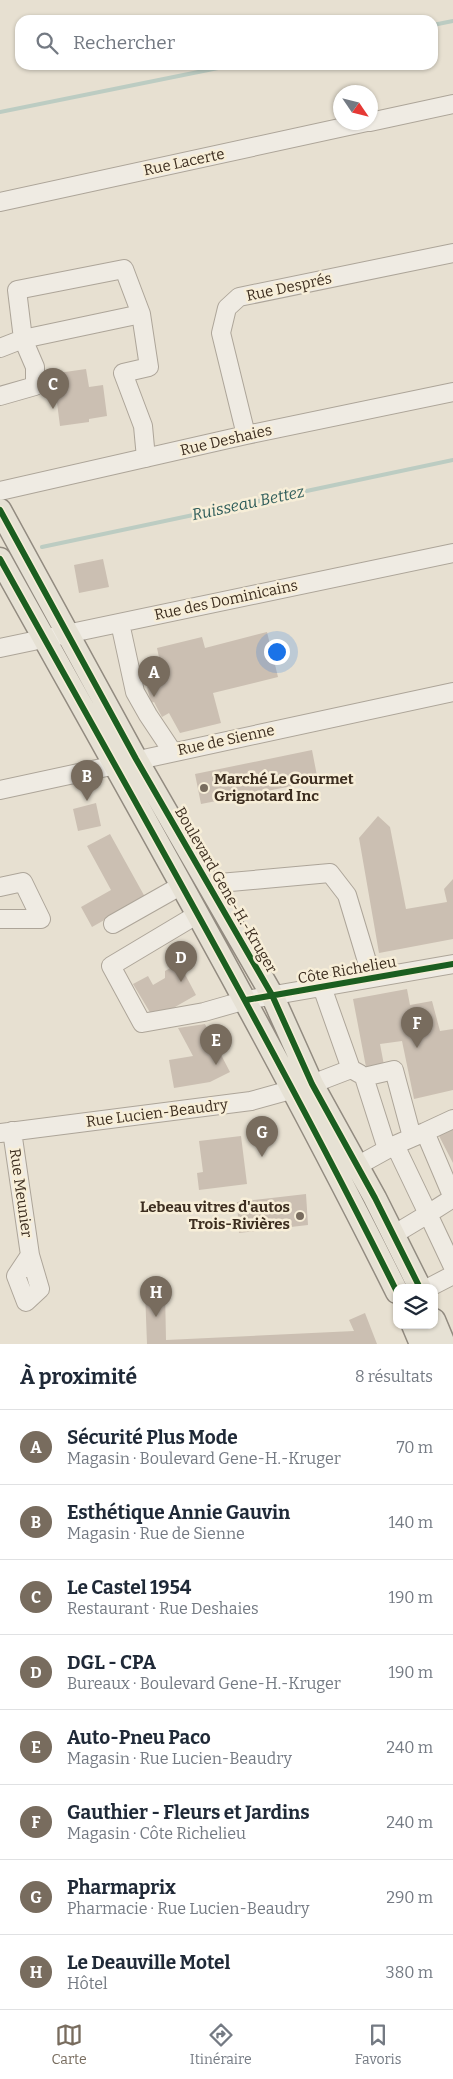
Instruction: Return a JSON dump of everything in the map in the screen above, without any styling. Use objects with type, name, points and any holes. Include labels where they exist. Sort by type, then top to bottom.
[{"type":"main road","name":"Boulevard Gene-H.-Kruger","points":[[0,510],[136,759],[272,995],[302,1086],[393,1284]]},
{"type":"main road","name":"Boulevard Gene-H.-Kruger","points":[[0,559],[246,1000],[357,1166],[418,1284]]},
{"type":"main road","points":[[415,1329],[421,1344]]},
{"type":"main road","points":[[438,1329],[444,1344]]},
{"type":"street","name":"Rue Lacerte","points":[[378,120],[453,104]]},
{"type":"street","name":"Rue Lacerte","points":[[0,202],[333,130]]},
{"type":"street","name":"Rue Després","points":[[246,435],[221,333],[227,308],[239,297],[453,253]]},
{"type":"street","points":[[0,396],[35,386],[35,367],[23,339],[17,290],[124,269],[141,314],[149,367],[123,373],[144,426],[146,458]]},
{"type":"street","points":[[0,348],[23,339],[141,314]]},
{"type":"street","name":"Rue Deshaies","points":[[0,491],[246,435],[453,392]]},
{"type":"street","name":"Rue des Dominicains","points":[[0,648],[453,553]]},
{"type":"street","points":[[120,623],[136,692],[172,751]]},
{"type":"street","name":"Rue de Sienne","points":[[0,790],[172,751],[453,692]]},
{"type":"street","points":[[208,884],[330,873],[347,895],[372,978]]},
{"type":"street","points":[[0,888],[23,882],[41,919],[0,919]]},
{"type":"street","points":[[113,924],[182,885]]},
{"type":"street","name":"Côte Richelieu","points":[[198,914],[111,966],[142,1023],[204,1012],[272,995],[453,964]]},
{"type":"street","points":[[322,987],[357,1073],[391,1147],[428,1214],[453,1267]]},
{"type":"street","name":"Rue Lucien-Beaudry","points":[[6,1132],[252,1101],[302,1086],[357,1073],[394,1070],[418,1134]]},
{"type":"street","points":[[357,1166],[391,1147],[453,1119]]},
{"type":"street","name":"Rue Meunier","points":[[6,1132],[30,1256]]},
{"type":"street","points":[[393,1235],[453,1198],[418,1134]]},
{"type":"street","points":[[436,1284],[453,1275]]},
{"type":"street","points":[[450,1344],[453,1341]]},
{"type":"building","points":[[86,369],[89,387],[103,385],[107,416],[89,419],[89,422],[60,426],[56,395],[61,394],[58,373]]},
{"type":"building","points":[[103,559],[109,587],[79,593],[74,565]]},
{"type":"building","points":[[267,632],[278,677],[213,693],[221,723],[180,733],[169,713],[162,717],[154,702],[151,703],[147,687],[158,685],[153,664],[160,662],[157,648],[202,637],[205,648]]},
{"type":"building","points":[[312,750],[318,781],[201,804],[195,774]]},
{"type":"building","points":[[96,803],[101,826],[78,831],[73,809]]},
{"type":"building","points":[[378,816],[390,827],[406,909],[447,902],[444,889],[453,879],[453,939],[379,953],[359,838]]},
{"type":"building","points":[[110,834],[145,897],[92,927],[81,907],[111,890],[87,846]]},
{"type":"building","points":[[179,963],[196,995],[154,1019],[133,984],[148,976],[153,985],[165,978],[165,971]]},
{"type":"building","points":[[407,989],[410,1005],[432,1001],[440,1031],[453,1029],[453,1090],[414,1099],[402,1041],[380,1044],[384,1065],[366,1067],[353,999]]},
{"type":"building","points":[[205,1024],[230,1072],[210,1082],[174,1088],[169,1060],[193,1056],[178,1028]]},
{"type":"building","points":[[453,1126],[453,1163],[438,1134]]},
{"type":"building","points":[[241,1136],[247,1184],[199,1190],[197,1173],[203,1172],[199,1141]]},
{"type":"building","points":[[306,1194],[308,1225],[239,1233],[237,1202]]},
{"type":"building","points":[[165,1290],[166,1340],[354,1331],[349,1320],[365,1313],[377,1344],[147,1344],[145,1291]]},
{"type":"waterway","points":[[438,24],[453,21]]},
{"type":"waterway","points":[[0,112],[208,70]]},
{"type":"waterway","name":"Ruisseau Bettez","points":[[42,547],[453,460]]},
{"type":"cycle path","points":[[0,510],[136,759],[272,995],[312,1084],[375,1198],[418,1284]]},
{"type":"cycle path","points":[[0,559],[302,1107],[393,1284]]},
{"type":"cycle path","points":[[246,1000],[453,964]]},
{"type":"place","name":"Le Castel 1954","points":[[53,409]]},
{"type":"place","name":"Sécurité Plus Mode","points":[[154,697]]},
{"type":"place","name":"Marché Le Gourmet Grignotard Inc","points":[[204,788]]},
{"type":"place","name":"Esthétique Annie Gauvin","points":[[87,801]]},
{"type":"place","name":"DGL - CPA","points":[[181,982]]},
{"type":"place","name":"Gauthier - Fleurs et Jardins","points":[[417,1048]]},
{"type":"place","name":"Auto-Pneu Paco","points":[[216,1065]]},
{"type":"place","name":"Pharmaprix","points":[[262,1157]]},
{"type":"place","name":"Lebeau vitres d'autos Trois-Rivières","points":[[300,1216]]},
{"type":"place","name":"Le Deauville Motel","points":[[156,1317]]}]
